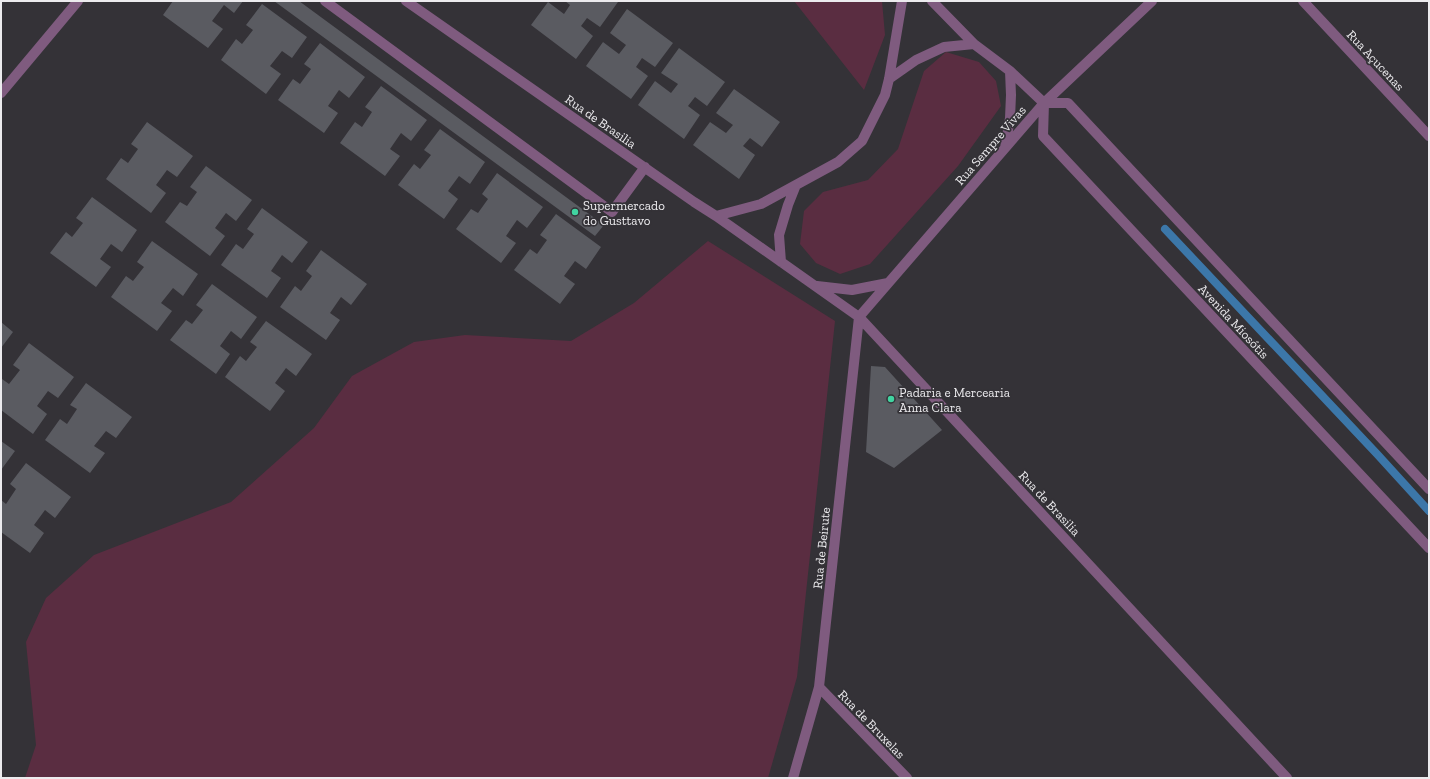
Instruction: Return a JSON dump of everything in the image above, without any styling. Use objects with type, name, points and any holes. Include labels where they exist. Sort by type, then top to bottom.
[{"type":"street","points":[[1,93],[78,1]]},
{"type":"street","points":[[325,1],[612,212],[645,167]]},
{"type":"street","name":"Rua de Brasilia","points":[[406,1],[859,317],[1287,778]]},
{"type":"street","points":[[716,216],[761,204],[838,162],[862,141],[885,95],[902,1]]},
{"type":"street","points":[[932,1],[974,44],[1010,71],[1044,103],[1068,103],[1429,489]]},
{"type":"street","name":"Rua Sempre Vivas","points":[[859,317],[1044,103],[1152,1]]},
{"type":"street","name":"Rua Açucenas","points":[[1303,1],[1429,136]]},
{"type":"street","points":[[889,79],[916,60],[944,47],[974,44]]},
{"type":"street","points":[[1005,148],[1010,118],[1010,71]]},
{"type":"street","name":"Avenida Miosótis","points":[[1044,103],[1042,136],[1429,548]]},
{"type":"street","points":[[781,262],[779,235],[796,185]]},
{"type":"street","points":[[815,286],[852,290],[888,283]]},
{"type":"street","name":"Rua de Beirute","points":[[793,778],[819,687],[859,317]]},
{"type":"street","name":"Rua de Bruxelas","points":[[819,687],[906,778]]},
{"type":"shaded area","points":[[794,1],[882,1],[885,35],[864,90]]},
{"type":"shaded area","points":[[946,52],[979,62],[996,81],[1001,106],[958,166],[870,264],[840,274],[816,263],[800,244],[804,211],[823,192],[868,180],[898,149],[924,71]]},
{"type":"shaded area","points":[[708,241],[835,321],[797,677],[768,778],[25,778],[36,745],[26,642],[46,598],[94,555],[231,502],[314,428],[352,376],[414,342],[465,335],[571,341],[634,303]]},
{"type":"building","points":[[173,1],[243,1],[234,13],[224,5],[212,21],[223,29],[208,48],[163,15]]},
{"type":"building","points":[[274,1],[299,1],[604,225],[595,236]]},
{"type":"building","points":[[565,1],[618,2],[600,27],[587,18],[581,26],[593,36],[576,59],[531,25],[548,2],[564,14],[570,5]]},
{"type":"building","points":[[262,4],[307,37],[292,58],[282,51],[270,66],[281,74],[266,94],[221,60],[236,39],[242,44],[253,30],[246,25]]},
{"type":"building","points":[[627,9],[673,43],[655,67],[642,58],[636,67],[648,76],[631,99],[586,66],[603,42],[619,54],[626,45],[610,33]]},
{"type":"building","points":[[320,43],[365,77],[349,98],[339,90],[328,106],[338,113],[324,133],[278,100],[293,79],[300,84],[311,69],[304,64]]},
{"type":"building","points":[[679,48],[725,82],[707,106],[695,97],[688,106],[700,115],[684,139],[638,105],[655,81],[671,93],[678,84],[661,73]]},
{"type":"building","points":[[381,86],[427,120],[411,141],[401,133],[390,149],[400,156],[385,176],[340,143],[355,122],[362,127],[372,112],[365,107]]},
{"type":"building","points":[[734,89],[780,122],[762,147],[750,138],[743,146],[755,155],[739,179],[693,145],[710,122],[726,133],[733,125],[716,113]]},
{"type":"building","points":[[147,122],[193,156],[177,177],[167,170],[156,185],[166,193],[151,213],[106,179],[121,158],[128,163],[138,149],[131,144]]},
{"type":"building","points":[[440,129],[485,162],[470,184],[459,176],[448,191],[458,199],[444,219],[398,185],[414,164],[420,169],[431,155],[424,150]]},
{"type":"building","points":[[206,166],[252,200],[236,221],[226,213],[215,228],[225,236],[210,256],[165,222],[180,202],[187,206],[197,192],[190,187]]},
{"type":"building","points":[[497,173],[543,207],[527,228],[517,220],[506,236],[516,243],[501,263],[456,229],[471,209],[478,213],[488,199],[482,194]]},
{"type":"building","points":[[92,197],[137,230],[122,252],[111,244],[100,259],[111,267],[96,287],[50,253],[66,232],[72,237],[83,223],[76,218]]},
{"type":"building","points":[[262,208],[308,242],[292,263],[282,255],[271,271],[281,278],[267,298],[221,265],[236,244],[243,249],[254,234],[247,229]]},
{"type":"building","points":[[556,214],[601,247],[586,269],[575,261],[564,276],[575,284],[560,304],[514,270],[530,249],[537,254],[547,240],[540,235]]},
{"type":"building","points":[[152,241],[198,274],[183,296],[173,288],[161,303],[172,311],[157,331],[111,297],[126,276],[133,281],[144,267],[137,262]]},
{"type":"building","points":[[321,250],[367,284],[351,305],[341,297],[330,313],[340,320],[326,340],[280,307],[295,286],[301,291],[312,276],[306,271]]},
{"type":"building","points":[[212,284],[257,317],[241,339],[231,331],[220,346],[230,354],[216,374],[170,340],[186,320],[192,324],[203,310],[196,305]]},
{"type":"building","points":[[266,321],[312,354],[296,376],[286,368],[275,383],[285,391],[270,411],[225,377],[240,356],[246,361],[257,347],[250,342]]},
{"type":"building","points":[[1,322],[13,332],[1,348]]},
{"type":"building","points":[[29,343],[74,377],[58,398],[48,391],[37,406],[47,414],[33,434],[1,410],[1,381],[2,379],[9,384],[20,370],[13,365]]},
{"type":"building","name":"Padaria e Mercearia Anna Clara","points":[[871,366],[885,367],[942,430],[894,468],[866,452]]},
{"type":"building","points":[[86,383],[132,417],[116,438],[106,431],[94,446],[105,453],[90,473],[45,440],[60,419],[67,424],[77,409],[70,405]]},
{"type":"building","points":[[1,441],[15,451],[1,470]]},
{"type":"building","points":[[26,463],[71,497],[55,518],[45,510],[34,525],[44,533],[30,553],[1,532],[1,500],[6,504],[16,489],[10,484]]},
{"type":"waterway","points":[[1165,229],[1429,511]]},
{"type":"place","name":"Supermercado do Gusttavo","points":[[575,212]]},
{"type":"place","name":"Padaria e Mercearia Anna Clara","points":[[891,399]]}]
